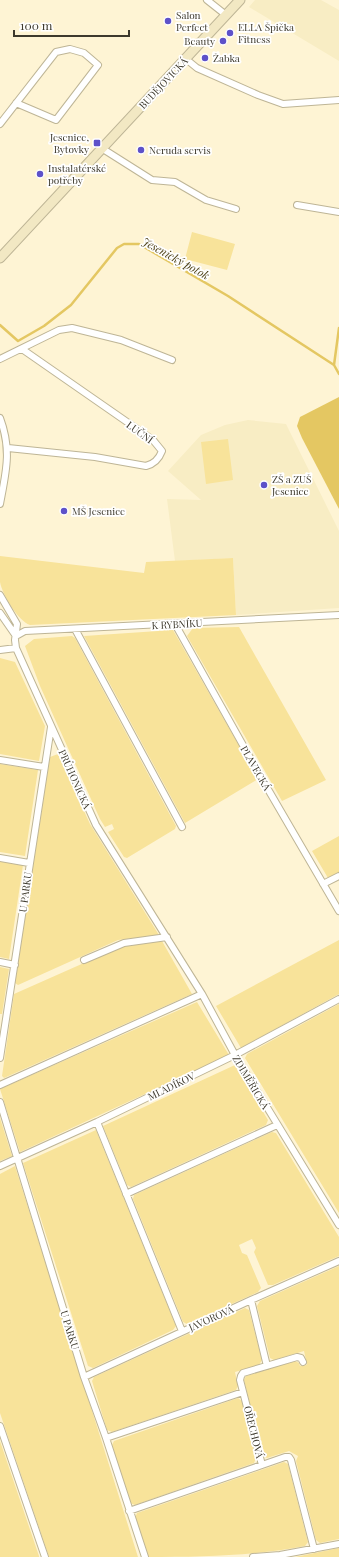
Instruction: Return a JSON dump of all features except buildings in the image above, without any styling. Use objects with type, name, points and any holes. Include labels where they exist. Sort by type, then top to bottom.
[{"type":"main road","name":"BUDĚJOVICKÁ","points":[[0,258],[240,0]]},
{"type":"street","points":[[207,0],[226,15]]},
{"type":"street","points":[[0,124],[16,103],[56,52],[70,49],[84,53],[98,66],[56,120],[16,103]]},
{"type":"street","points":[[186,59],[197,68],[258,95],[283,104],[339,100]]},
{"type":"street","points":[[103,149],[152,180],[175,182],[206,200],[236,209]]},
{"type":"street","points":[[297,205],[339,212]]},
{"type":"street","points":[[0,358],[22,349],[59,330],[72,328],[121,340],[172,360]]},
{"type":"street","name":"LUČNÍ","points":[[8,448],[95,457],[146,466],[154,463],[162,451],[153,440],[22,349]]},
{"type":"street","points":[[0,418],[4,428],[8,448],[8,462],[0,504]]},
{"type":"street","name":"PRŮHONICKÁ","points":[[0,595],[17,624],[16,648],[96,825],[167,937]]},
{"type":"street","points":[[0,612],[16,636]]},
{"type":"street","name":"K RYBNÍKU","points":[[16,636],[25,631],[339,615]]},
{"type":"street","name":"PLAVECKÁ","points":[[175,624],[262,779],[339,911]]},
{"type":"street","points":[[75,629],[182,828]]},
{"type":"street","points":[[0,650],[16,648]]},
{"type":"street","name":"U PARKU","points":[[0,1058],[3,1017],[15,965],[51,727]]},
{"type":"street","points":[[0,760],[44,767]]},
{"type":"street","points":[[0,858],[30,863]]},
{"type":"street","points":[[324,884],[339,876]]},
{"type":"street","points":[[84,960],[124,943],[167,937]]},
{"type":"street","name":"ZDIMĚŘICKÁ","points":[[167,937],[202,994],[235,1055],[339,1225]]},
{"type":"street","points":[[0,962],[15,965]]},
{"type":"street","points":[[0,1085],[202,994]]},
{"type":"street","name":"MLADÍKOV","points":[[0,1166],[97,1122],[235,1055],[339,999]]},
{"type":"street","name":"U PARKU","points":[[0,1102],[84,1377],[106,1438],[145,1557]]},
{"type":"street","points":[[97,1122],[182,1331]]},
{"type":"street","points":[[126,1194],[277,1125]]},
{"type":"street","name":"JAVOROVÁ","points":[[84,1377],[182,1331],[339,1261]]},
{"type":"street","points":[[251,1300],[267,1366]]},
{"type":"street","name":"OŘECHOVÁ","points":[[303,1362],[301,1358],[297,1357],[243,1373],[241,1376],[262,1465],[285,1457],[289,1457],[291,1460],[314,1549]]},
{"type":"street","points":[[106,1438],[244,1392]]},
{"type":"street","points":[[0,1426],[45,1557]]},
{"type":"street","points":[[129,1511],[262,1465]]},
{"type":"street","points":[[253,1557],[280,1555],[339,1544]]},
{"type":"shaded area","points":[[255,0],[321,0],[339,10],[339,61],[249,7]]},
{"type":"shaded area","points":[[192,232],[235,244],[227,270],[185,259]]},
{"type":"shaded area","points":[[339,397],[339,509],[297,426],[300,417]]},
{"type":"shaded area","points":[[248,420],[286,424],[339,531],[339,608],[236,615],[233,558],[175,561],[167,499],[201,500],[168,471],[201,435],[225,425]]},
{"type":"shaded area","points":[[228,439],[233,480],[206,484],[201,442]]},
{"type":"shaded area","points":[[0,556],[144,573],[146,562],[233,558],[236,615],[30,625],[16,613],[1,587]]},
{"type":"shaded area","points":[[239,627],[326,780],[282,801],[187,636],[193,628]]},
{"type":"shaded area","points":[[173,630],[258,779],[185,823],[84,636]]},
{"type":"shaded area","points":[[72,636],[75,638],[176,826],[175,829],[127,858],[124,857],[108,832],[114,829],[112,824],[105,827],[100,819],[40,686],[25,646],[34,639]]},
{"type":"shaded area","points":[[0,658],[15,662],[45,726],[39,761],[0,754]]},
{"type":"shaded area","points":[[58,754],[90,824],[159,935],[118,940],[18,985],[15,983],[50,757]]},
{"type":"shaded area","points":[[0,764],[38,770],[25,856],[0,852]]},
{"type":"shaded area","points":[[339,836],[339,872],[328,878],[312,851]]},
{"type":"shaded area","points":[[0,861],[23,865],[9,959],[0,957]]},
{"type":"shaded area","points":[[339,940],[339,994],[241,1048],[216,1006]]},
{"type":"shaded area","points":[[162,941],[192,994],[4,1078],[2,1076],[14,994],[120,947]]},
{"type":"shaded area","points":[[0,967],[9,969],[2,1014],[0,1014]]},
{"type":"shaded area","points":[[197,1002],[229,1055],[20,1152],[0,1089]]},
{"type":"shaded area","points":[[339,1004],[339,1213],[245,1058],[247,1054]]},
{"type":"shaded area","points":[[235,1065],[268,1120],[266,1125],[131,1187],[127,1185],[103,1126]]},
{"type":"shaded area","points":[[0,1118],[12,1156],[0,1161]]},
{"type":"shaded area","points":[[96,1130],[176,1326],[173,1330],[93,1368],[88,1366],[23,1163]]},
{"type":"shaded area","points":[[272,1132],[276,1133],[339,1237],[339,1256],[273,1285],[268,1285],[254,1252],[256,1248],[252,1239],[239,1245],[242,1253],[247,1255],[261,1288],[258,1292],[187,1324],[183,1322],[133,1199],[134,1195]]},
{"type":"shaded area","points":[[15,1166],[138,1557],[49,1557],[0,1413],[0,1174]]},
{"type":"shaded area","points":[[339,1266],[339,1539],[320,1543],[316,1540],[296,1461],[298,1456],[289,1451],[267,1458],[263,1456],[244,1380],[246,1376],[295,1361],[299,1363],[300,1366],[307,1365],[304,1351],[274,1360],[270,1358],[257,1306],[260,1301]]},
{"type":"shaded area","points":[[245,1308],[249,1310],[262,1360],[259,1365],[235,1372],[238,1386],[236,1390],[112,1432],[107,1430],[92,1381],[94,1377]]},
{"type":"shaded area","points":[[238,1398],[242,1401],[256,1458],[254,1463],[135,1505],[130,1503],[112,1445],[114,1441]]},
{"type":"shaded area","points":[[0,1441],[39,1556],[39,1557],[0,1557]]},
{"type":"shaded area","points":[[284,1462],[288,1464],[308,1542],[305,1546],[247,1554],[148,1557],[135,1518],[137,1513]]},
{"type":"shaded area","points":[[339,1548],[339,1557],[295,1557]]},
{"type":"waterway","name":"Jesenický potok","points":[[0,325],[18,341],[44,326],[71,305],[117,248],[124,244],[139,244],[228,296],[334,365],[339,374]]},
{"type":"waterway","points":[[334,365],[339,328]]},
{"type":"place","name":"Salon Perfect","points":[[168,21]]},
{"type":"place","name":"ELLA Špička Fitness","points":[[230,33]]},
{"type":"place","name":"Beauty","points":[[223,41]]},
{"type":"place","name":"Žabka","points":[[205,58]]},
{"type":"place","name":"Jesenice, Bytovky","points":[[97,143]]},
{"type":"place","name":"Neruda servis","points":[[141,150]]},
{"type":"place","name":"Instalatérské potřeby","points":[[40,174]]},
{"type":"place","name":"ZŠ a ZUŠ Jesenice","points":[[264,485]]},
{"type":"place","name":"MŠ Jesenice","points":[[64,511]]}]
